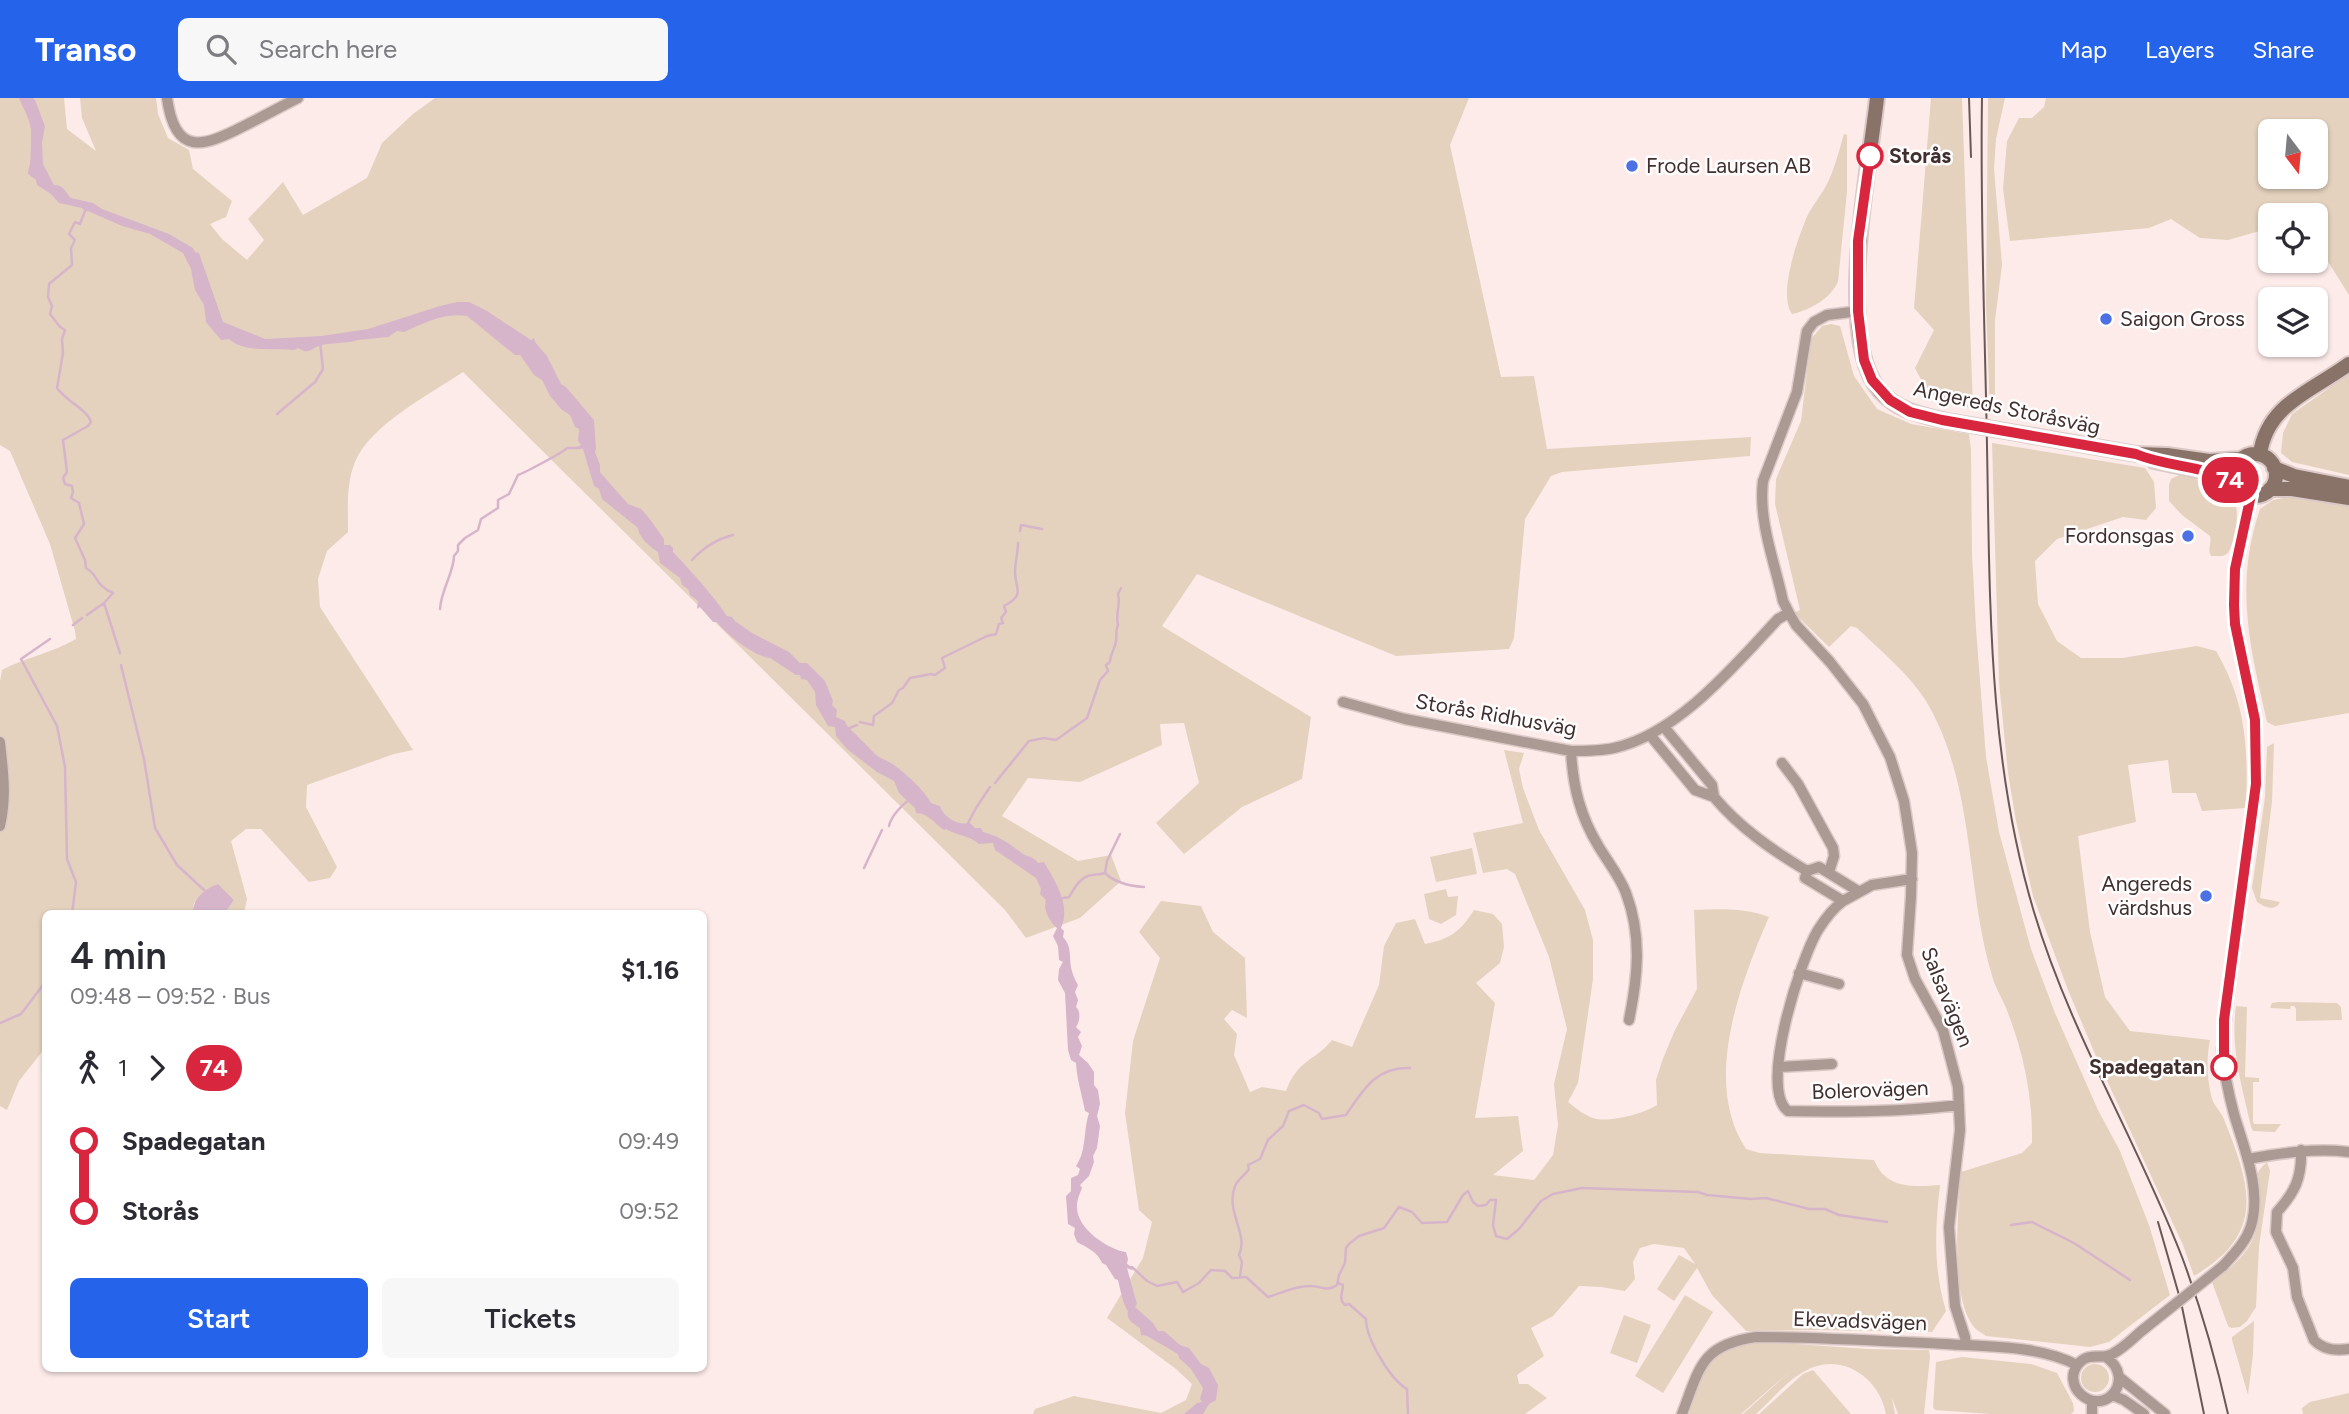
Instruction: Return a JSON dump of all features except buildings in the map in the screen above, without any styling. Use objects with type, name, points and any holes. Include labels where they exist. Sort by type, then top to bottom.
[{"type":"street","points":[[167,98],[172,122],[178,132],[186,140],[197,144],[218,140],[298,98]]},
{"type":"street","name":"Angereds Storåsväg","points":[[1877,98],[1858,241],[1858,311],[1862,350],[1872,380],[1898,406],[1910,412],[2136,454],[2164,464],[2213,473],[2235,483]]},
{"type":"street","points":[[1788,613],[1765,517],[1763,481],[1797,392],[1807,331],[1814,322],[1827,315],[1858,311]]},
{"type":"street","points":[[2260,454],[2267,429],[2275,415],[2349,364]]},
{"type":"street","name":"Angereds Storåsväg","points":[[2136,454],[2159,454],[2209,461],[2241,459]]},
{"type":"street","points":[[2270,489],[2275,479],[2274,468],[2268,459],[2260,454],[2241,459],[2234,470],[2235,483],[2243,493],[2259,495],[2270,489],[2292,489],[2349,498]]},
{"type":"street","points":[[2274,468],[2349,487]]},
{"type":"street","points":[[2119,1377],[2112,1395],[2102,1401],[2085,1399],[2074,1387],[2077,1365],[2093,1355],[2106,1357],[2115,1353],[2223,1266],[2242,1245],[2251,1227],[2254,1194],[2248,1158],[2225,1079],[2222,1049],[2256,784],[2255,720],[2235,624],[2234,605],[2235,569],[2251,495]]},
{"type":"street","name":"Storås Ridhusväg","points":[[1343,702],[1405,719],[1571,751],[1616,748],[1664,727],[1716,685],[1778,619],[1788,613]]},
{"type":"street","name":"Salsavägen","points":[[1788,613],[1854,691],[1880,734],[1904,801],[1912,853],[1907,955],[1915,979],[1943,1030],[1956,1073],[1959,1105],[1958,1150],[1949,1227],[1955,1306],[1966,1345]]},
{"type":"street","points":[[1664,727],[1712,785],[1714,797]]},
{"type":"street","points":[[1650,735],[1695,790],[1714,797],[1759,841],[1807,871]]},
{"type":"street","points":[[0,741],[5,778],[5,803],[0,826]]},
{"type":"street","points":[[1571,751],[1580,812],[1626,892],[1637,934],[1637,977],[1629,1020]]},
{"type":"street","points":[[1782,763],[1798,784],[1833,848],[1835,856],[1829,872]]},
{"type":"street","points":[[1807,871],[1819,867],[1858,891]]},
{"type":"street","points":[[1807,871],[1805,878],[1843,901]]},
{"type":"street","name":"Bolerovägen","points":[[1912,879],[1872,885],[1858,891],[1832,909],[1816,932],[1788,1007],[1779,1066],[1781,1103],[1788,1111],[1906,1111],[1959,1105]]},
{"type":"street","points":[[1799,972],[1839,984]]},
{"type":"street","name":"Bolerovägen","points":[[1779,1066],[1832,1064]]},
{"type":"street","points":[[2248,1158],[2301,1150],[2349,1152]]},
{"type":"street","points":[[2301,1150],[2302,1169],[2291,1196],[2277,1212],[2276,1231],[2293,1268],[2297,1297],[2314,1340],[2328,1349],[2349,1349]]},
{"type":"street","name":"Ekevadsvägen","points":[[1682,1414],[1700,1367],[1707,1357],[1724,1345],[1756,1337],[1966,1345],[2040,1352],[2061,1357],[2077,1365]]},
{"type":"street","points":[[2106,1357],[2115,1366],[2119,1377],[2165,1414]]},
{"type":"street","points":[[2112,1395],[2124,1399],[2144,1414]]},
{"type":"street","points":[[2092,1401],[2092,1414]]},
{"type":"shaded area","points":[[0,98],[64,98],[67,129],[96,151],[82,118],[80,98],[156,98],[158,114],[168,138],[189,150],[193,169],[232,201],[226,217],[210,224],[222,239],[247,260],[264,240],[248,219],[283,182],[303,215],[367,178],[382,143],[435,98],[1469,98],[1450,145],[1501,377],[1534,376],[1547,449],[1751,437],[1750,456],[1562,472],[1551,476],[1525,519],[1514,638],[1509,649],[1396,656],[1197,574],[1162,626],[1311,717],[1302,779],[1242,807],[1184,854],[1156,823],[1199,783],[1184,723],[1160,724],[1162,745],[1080,782],[1028,778],[1002,816],[1078,861],[1111,855],[1121,881],[1080,918],[1026,938],[1005,910],[463,372],[402,411],[363,448],[350,479],[348,532],[327,551],[318,579],[320,607],[413,750],[394,754],[307,785],[306,807],[337,867],[330,878],[309,882],[261,829],[246,829],[231,841],[247,899],[245,910],[227,910],[234,900],[223,891],[194,903],[193,910],[42,910],[42,1052],[19,1081],[7,1110],[0,1106],[0,681],[2,670],[76,639],[50,544],[10,451],[0,445]]},
{"type":"shaded area","points":[[19,98],[35,100],[45,126],[42,143],[43,164],[54,185],[62,188],[71,198],[93,203],[102,209],[169,234],[193,248],[199,253],[223,322],[265,339],[321,336],[368,329],[440,306],[469,302],[531,340],[534,338],[561,384],[594,420],[595,452],[600,472],[628,504],[641,509],[649,518],[664,539],[664,545],[673,548],[673,552],[702,583],[727,616],[752,633],[789,652],[800,663],[807,663],[825,681],[832,705],[837,710],[836,717],[845,721],[877,755],[907,775],[931,803],[940,806],[948,817],[956,822],[970,823],[975,828],[981,828],[983,832],[1004,841],[1038,863],[1044,862],[1063,903],[1064,920],[1061,928],[1069,948],[1071,969],[1078,985],[1075,992],[1078,1000],[1076,1007],[1079,1011],[1076,1027],[1081,1032],[1078,1037],[1082,1046],[1079,1055],[1094,1072],[1094,1085],[1098,1090],[1100,1104],[1097,1116],[1100,1126],[1097,1148],[1089,1176],[1080,1185],[1082,1188],[1077,1203],[1078,1214],[1081,1222],[1094,1236],[1111,1247],[1126,1252],[1127,1264],[1134,1268],[1127,1268],[1137,1304],[1135,1307],[1158,1331],[1164,1331],[1180,1345],[1189,1348],[1201,1364],[1209,1368],[1218,1385],[1216,1400],[1209,1404],[1203,1414],[1184,1414],[1202,1402],[1200,1399],[1203,1388],[1191,1369],[1178,1354],[1141,1335],[1140,1328],[1128,1317],[1118,1280],[1095,1253],[1077,1242],[1075,1228],[1068,1224],[1066,1196],[1071,1191],[1071,1178],[1078,1175],[1080,1169],[1076,1166],[1082,1154],[1089,1113],[1085,1111],[1076,1063],[1071,1060],[1068,1050],[1065,993],[1058,980],[1063,962],[1059,960],[1058,946],[1053,936],[1057,928],[1047,915],[1046,900],[1040,894],[1041,889],[1036,878],[995,850],[993,843],[979,844],[944,830],[927,817],[916,813],[915,808],[899,793],[894,781],[877,772],[847,749],[836,736],[835,727],[828,726],[816,705],[815,692],[807,680],[749,649],[717,622],[713,622],[700,607],[697,609],[698,601],[682,585],[680,578],[660,563],[658,552],[643,539],[638,528],[602,499],[599,489],[594,486],[583,449],[576,447],[581,445],[578,441],[579,429],[575,427],[570,415],[550,396],[542,380],[534,375],[520,355],[515,355],[467,316],[459,315],[435,319],[404,332],[397,331],[388,337],[323,345],[307,351],[298,348],[244,347],[229,339],[221,340],[206,322],[204,305],[195,290],[191,269],[183,253],[150,234],[85,212],[82,208],[59,203],[37,185],[36,180],[28,174],[31,130]]},
{"type":"shaded area","points":[[1931,98],[1962,98],[1973,408],[1943,402],[1937,398],[1926,387],[1915,368],[1934,330],[1914,308]]},
{"type":"shaded area","points":[[1988,98],[2005,98],[1996,139],[1994,169],[2002,265],[1995,321],[1995,414],[1990,413],[1986,305]]},
{"type":"shaded area","points":[[2046,98],[2349,98],[2349,295],[2328,262],[2328,203],[2258,203],[2258,231],[2228,240],[2200,238],[2171,219],[2149,228],[2010,241],[2003,189],[2007,141],[2019,118],[2032,118],[2044,107]]},
{"type":"shaded area","points":[[1844,134],[1847,135],[1847,191],[1838,282],[1830,294],[1819,303],[1792,314],[1787,294],[1794,253],[1808,215],[1826,186]]},
{"type":"shaded area","points":[[1822,326],[1840,326],[1854,376],[1877,409],[1911,424],[1969,434],[1976,629],[1986,757],[1999,832],[2031,949],[2055,1013],[2098,1110],[2120,1151],[2149,1225],[2170,1295],[2109,1342],[2090,1347],[1986,1336],[1973,1326],[1961,1294],[1957,1252],[1961,1172],[2022,1153],[2032,1143],[2029,1091],[2017,1040],[1994,983],[1984,944],[1962,802],[1942,733],[1926,701],[1911,681],[1857,628],[1851,626],[1829,647],[1794,613],[1800,610],[1775,504],[1776,479],[1801,421],[1811,339]]},
{"type":"shaded area","points":[[2349,374],[2349,475],[2292,462],[2281,453],[2283,433],[2292,414]]},
{"type":"shaded area","points":[[1992,443],[2145,468],[2154,482],[2156,508],[2146,520],[2123,517],[2057,539],[2035,561],[2038,604],[2057,641],[2081,658],[2122,658],[2197,646],[2216,651],[2240,708],[2246,746],[2246,808],[2202,811],[2196,793],[2172,793],[2168,760],[2128,765],[2136,822],[2078,836],[2090,932],[2105,997],[2130,1031],[2210,1040],[2210,1092],[2233,1141],[2245,1185],[2246,1206],[2243,1224],[2234,1242],[2218,1260],[2194,1276],[2183,1245],[2098,1061],[2033,896],[2008,773],[1999,682]]},
{"type":"shaded area","points":[[2183,473],[2217,480],[2228,487],[2233,495],[2236,526],[2232,545],[2223,556],[2211,556],[2210,536],[2182,515],[2169,501],[2171,479]]},
{"type":"shaded area","points":[[2298,495],[2349,503],[2349,713],[2275,726],[2267,722],[2250,642],[2246,590],[2248,564],[2260,509],[2273,500]]},
{"type":"shaded area","points":[[2274,743],[2272,802],[2260,898],[2280,902],[2272,908],[2257,902],[2252,888],[2265,797],[2267,747]]},
{"type":"shaded area","points":[[1504,750],[1524,753],[1519,769],[1523,788],[1539,830],[1585,910],[1593,940],[1593,979],[1578,1083],[1568,1102],[1589,1116],[1603,1120],[1628,1116],[1657,1105],[1656,1080],[1662,1061],[1697,989],[1694,910],[1723,909],[1769,917],[1747,972],[1730,1033],[1726,1064],[1727,1094],[1733,1123],[1746,1149],[1760,1153],[1874,1160],[1885,1176],[1893,1181],[1910,1186],[1940,1185],[1936,1248],[1946,1311],[1932,1332],[1746,1331],[1712,1295],[1697,1268],[1674,1301],[1657,1289],[1679,1255],[1695,1264],[1684,1248],[1654,1244],[1640,1248],[1633,1262],[1635,1279],[1625,1291],[1579,1286],[1553,1316],[1531,1328],[1544,1356],[1517,1375],[1519,1384],[1528,1384],[1547,1398],[1525,1414],[1033,1414],[1035,1409],[1074,1396],[1161,1413],[1186,1400],[1192,1384],[1107,1318],[1143,1258],[1152,1222],[1139,1210],[1125,1113],[1133,1041],[1160,958],[1139,932],[1161,901],[1201,906],[1213,932],[1245,958],[1247,1018],[1232,1010],[1224,1019],[1237,1034],[1234,1055],[1250,1092],[1262,1087],[1286,1091],[1301,1067],[1332,1040],[1352,1047],[1379,985],[1384,946],[1396,923],[1415,919],[1425,944],[1454,933],[1474,910],[1493,914],[1502,924],[1504,947],[1500,963],[1476,983],[1495,1003],[1475,1118],[1518,1116],[1523,1151],[1493,1175],[1534,1180],[1553,1155],[1558,1125],[1554,1084],[1567,1029],[1549,957],[1515,874],[1507,869],[1483,873],[1473,833],[1523,823]]},
{"type":"shaded area","points":[[1472,848],[1477,874],[1436,882],[1430,857]]},
{"type":"shaded area","points":[[218,884],[234,900],[227,910],[193,910],[200,895]]},
{"type":"shaded area","points":[[1446,889],[1448,897],[1458,896],[1456,915],[1441,924],[1429,919],[1424,894]]},
{"type":"shaded area","points":[[2272,1003],[2337,1003],[2341,1007],[2342,1020],[2296,1021],[2294,1006],[2290,1009],[2270,1008]]},
{"type":"shaded area","points":[[2236,1006],[2247,1007],[2245,1077],[2259,1078],[2259,1082],[2253,1082],[2253,1121],[2254,1124],[2281,1124],[2275,1132],[2253,1131],[2251,1127],[2236,1052]]},
{"type":"shaded area","points":[[2267,1162],[2270,1171],[2259,1246],[2256,1307],[2240,1327],[2231,1328],[2212,1282],[2239,1259],[2254,1236],[2260,1209],[2258,1174]]},
{"type":"shaded area","points":[[1685,1295],[1713,1312],[1663,1393],[1635,1376]]},
{"type":"shaded area","points":[[1624,1315],[1651,1325],[1637,1363],[1610,1353]]},
{"type":"shaded area","points":[[2254,1321],[2253,1355],[2248,1395],[2232,1337]]},
{"type":"shaded area","points":[[1754,1341],[1868,1349],[1929,1350],[1924,1414],[1898,1414],[1892,1398],[1895,1414],[1886,1414],[1882,1401],[1867,1379],[1845,1366],[1832,1364],[1805,1371],[1756,1414],[1743,1414],[1796,1366],[1741,1414],[1687,1414],[1698,1382],[1711,1360],[1725,1350]]},
{"type":"shaded area","points":[[1962,1357],[2031,1364],[2057,1373],[2073,1403],[2074,1411],[2071,1414],[1990,1414],[1935,1410],[1936,1362]]},
{"type":"shaded area","points":[[2095,1364],[2105,1368],[2109,1378],[2105,1388],[2095,1392],[2085,1388],[2081,1378],[2085,1368]]},
{"type":"shaded area","points":[[1813,1370],[1851,1414],[1759,1414],[1803,1374]]},
{"type":"shaded area","points":[[2349,1393],[2349,1414],[2303,1414],[2302,1408],[2310,1402]]},
{"type":"waterway","points":[[85,211],[80,224],[75,222],[69,234],[75,240],[71,248],[72,265],[49,284],[48,297],[52,306],[50,314],[65,330],[57,388],[85,413],[91,422],[63,440],[67,472],[63,478],[65,484],[72,486],[71,498],[79,503],[84,524],[75,538],[86,568],[103,587],[113,593],[104,603],[120,653]]},
{"type":"waterway","points":[[277,414],[315,382],[323,369],[320,342]]},
{"type":"waterway","points":[[440,609],[458,545],[478,530],[481,519],[498,508],[498,500],[509,494],[518,475],[567,448],[580,448]]},
{"type":"waterway","points":[[1020,531],[1021,525],[1042,529]]},
{"type":"waterway","points":[[692,560],[711,545],[733,535]]},
{"type":"waterway","points":[[860,722],[873,725],[874,716],[892,703],[910,678],[935,675],[945,668],[942,658],[996,634],[999,624],[1003,623],[1001,618],[1006,612],[1004,606],[1015,598],[1018,591],[1015,572],[1018,543]]},
{"type":"waterway","points":[[995,783],[1029,741],[1044,738],[1056,740],[1087,718],[1100,680],[1108,671],[1106,665],[1110,662],[1115,644],[1118,594],[1121,588]]},
{"type":"waterway","points":[[87,615],[104,603]]},
{"type":"waterway","points":[[73,625],[82,618]]},
{"type":"waterway","points":[[50,639],[21,659],[57,726],[65,767],[67,859],[76,882],[72,910]]},
{"type":"waterway","points":[[121,665],[144,759],[155,828],[177,865],[204,890]]},
{"type":"waterway","points":[[847,729],[857,725]]},
{"type":"waterway","points":[[967,825],[990,787]]},
{"type":"waterway","points":[[889,826],[894,815],[910,799]]},
{"type":"waterway","points":[[864,868],[882,830]]},
{"type":"waterway","points":[[1105,873],[1107,861],[1120,834]]},
{"type":"waterway","points":[[1105,873],[1123,883],[1144,887]]},
{"type":"waterway","points":[[1058,899],[1069,897],[1085,877],[1105,873]]},
{"type":"waterway","points":[[0,1023],[21,1014],[42,986]]},
{"type":"waterway","points":[[1240,1277],[1241,1239],[1233,1205],[1235,1186],[1249,1169],[1248,1165],[1260,1159],[1268,1140],[1283,1126],[1289,1111],[1304,1105],[1319,1113],[1322,1119],[1346,1115],[1365,1089],[1380,1075],[1398,1068],[1410,1068]]},
{"type":"waterway","points":[[1132,1267],[1157,1286],[1177,1282],[1183,1292],[1199,1283],[1211,1270],[1225,1271],[1232,1278],[1246,1277],[1268,1297],[1304,1286],[1330,1288],[1337,1285],[1349,1244],[1359,1236],[1384,1228],[1399,1207],[1412,1212],[1422,1223],[1447,1222],[1468,1191],[1478,1206],[1496,1200],[1493,1225],[1496,1236],[1507,1239],[1519,1229],[1541,1201],[1553,1194],[1582,1188],[1698,1192],[1751,1199],[1766,1198],[1809,1209],[1825,1209],[1839,1215],[1887,1222]]},
{"type":"waterway","points":[[2011,1225],[2032,1222],[2074,1243],[2130,1280]]},
{"type":"waterway","points":[[1338,1283],[1343,1285],[1343,1303],[1349,1304],[1366,1319],[1370,1337],[1380,1358],[1393,1377],[1407,1389],[1408,1414]]},
{"type":"tram line","points":[[1969,98],[1971,157]]},
{"type":"tram line","points":[[1982,98],[1982,228],[1991,623],[1994,681],[2008,797],[2019,855],[2049,957],[2182,1257],[2208,1334],[2228,1414]]},
{"type":"tram line","points":[[2158,1222],[2181,1302],[2204,1414]]},
{"type":"bus line","name":"74","points":[[1870,156],[1858,241],[1858,311],[1862,350],[1868,371],[1880,391],[1890,400],[1910,412],[1942,420],[2136,454],[2164,464],[2213,473],[2225,477],[2235,483],[2243,493],[2251,495],[2235,569],[2234,605],[2235,624],[2255,720],[2257,765],[2254,811],[2224,1020],[2224,1067]]},
{"type":"place","name":"Storås","points":[[1870,156]]},
{"type":"place","name":"Frode Laursen AB","points":[[1632,166]]},
{"type":"place","name":"Saigon Gross","points":[[2106,319]]},
{"type":"place","name":"Fordonsgas","points":[[2188,536]]},
{"type":"place","name":"Angereds värdshus","points":[[2206,896]]},
{"type":"place","name":"Spadegatan","points":[[2224,1067]]}]
